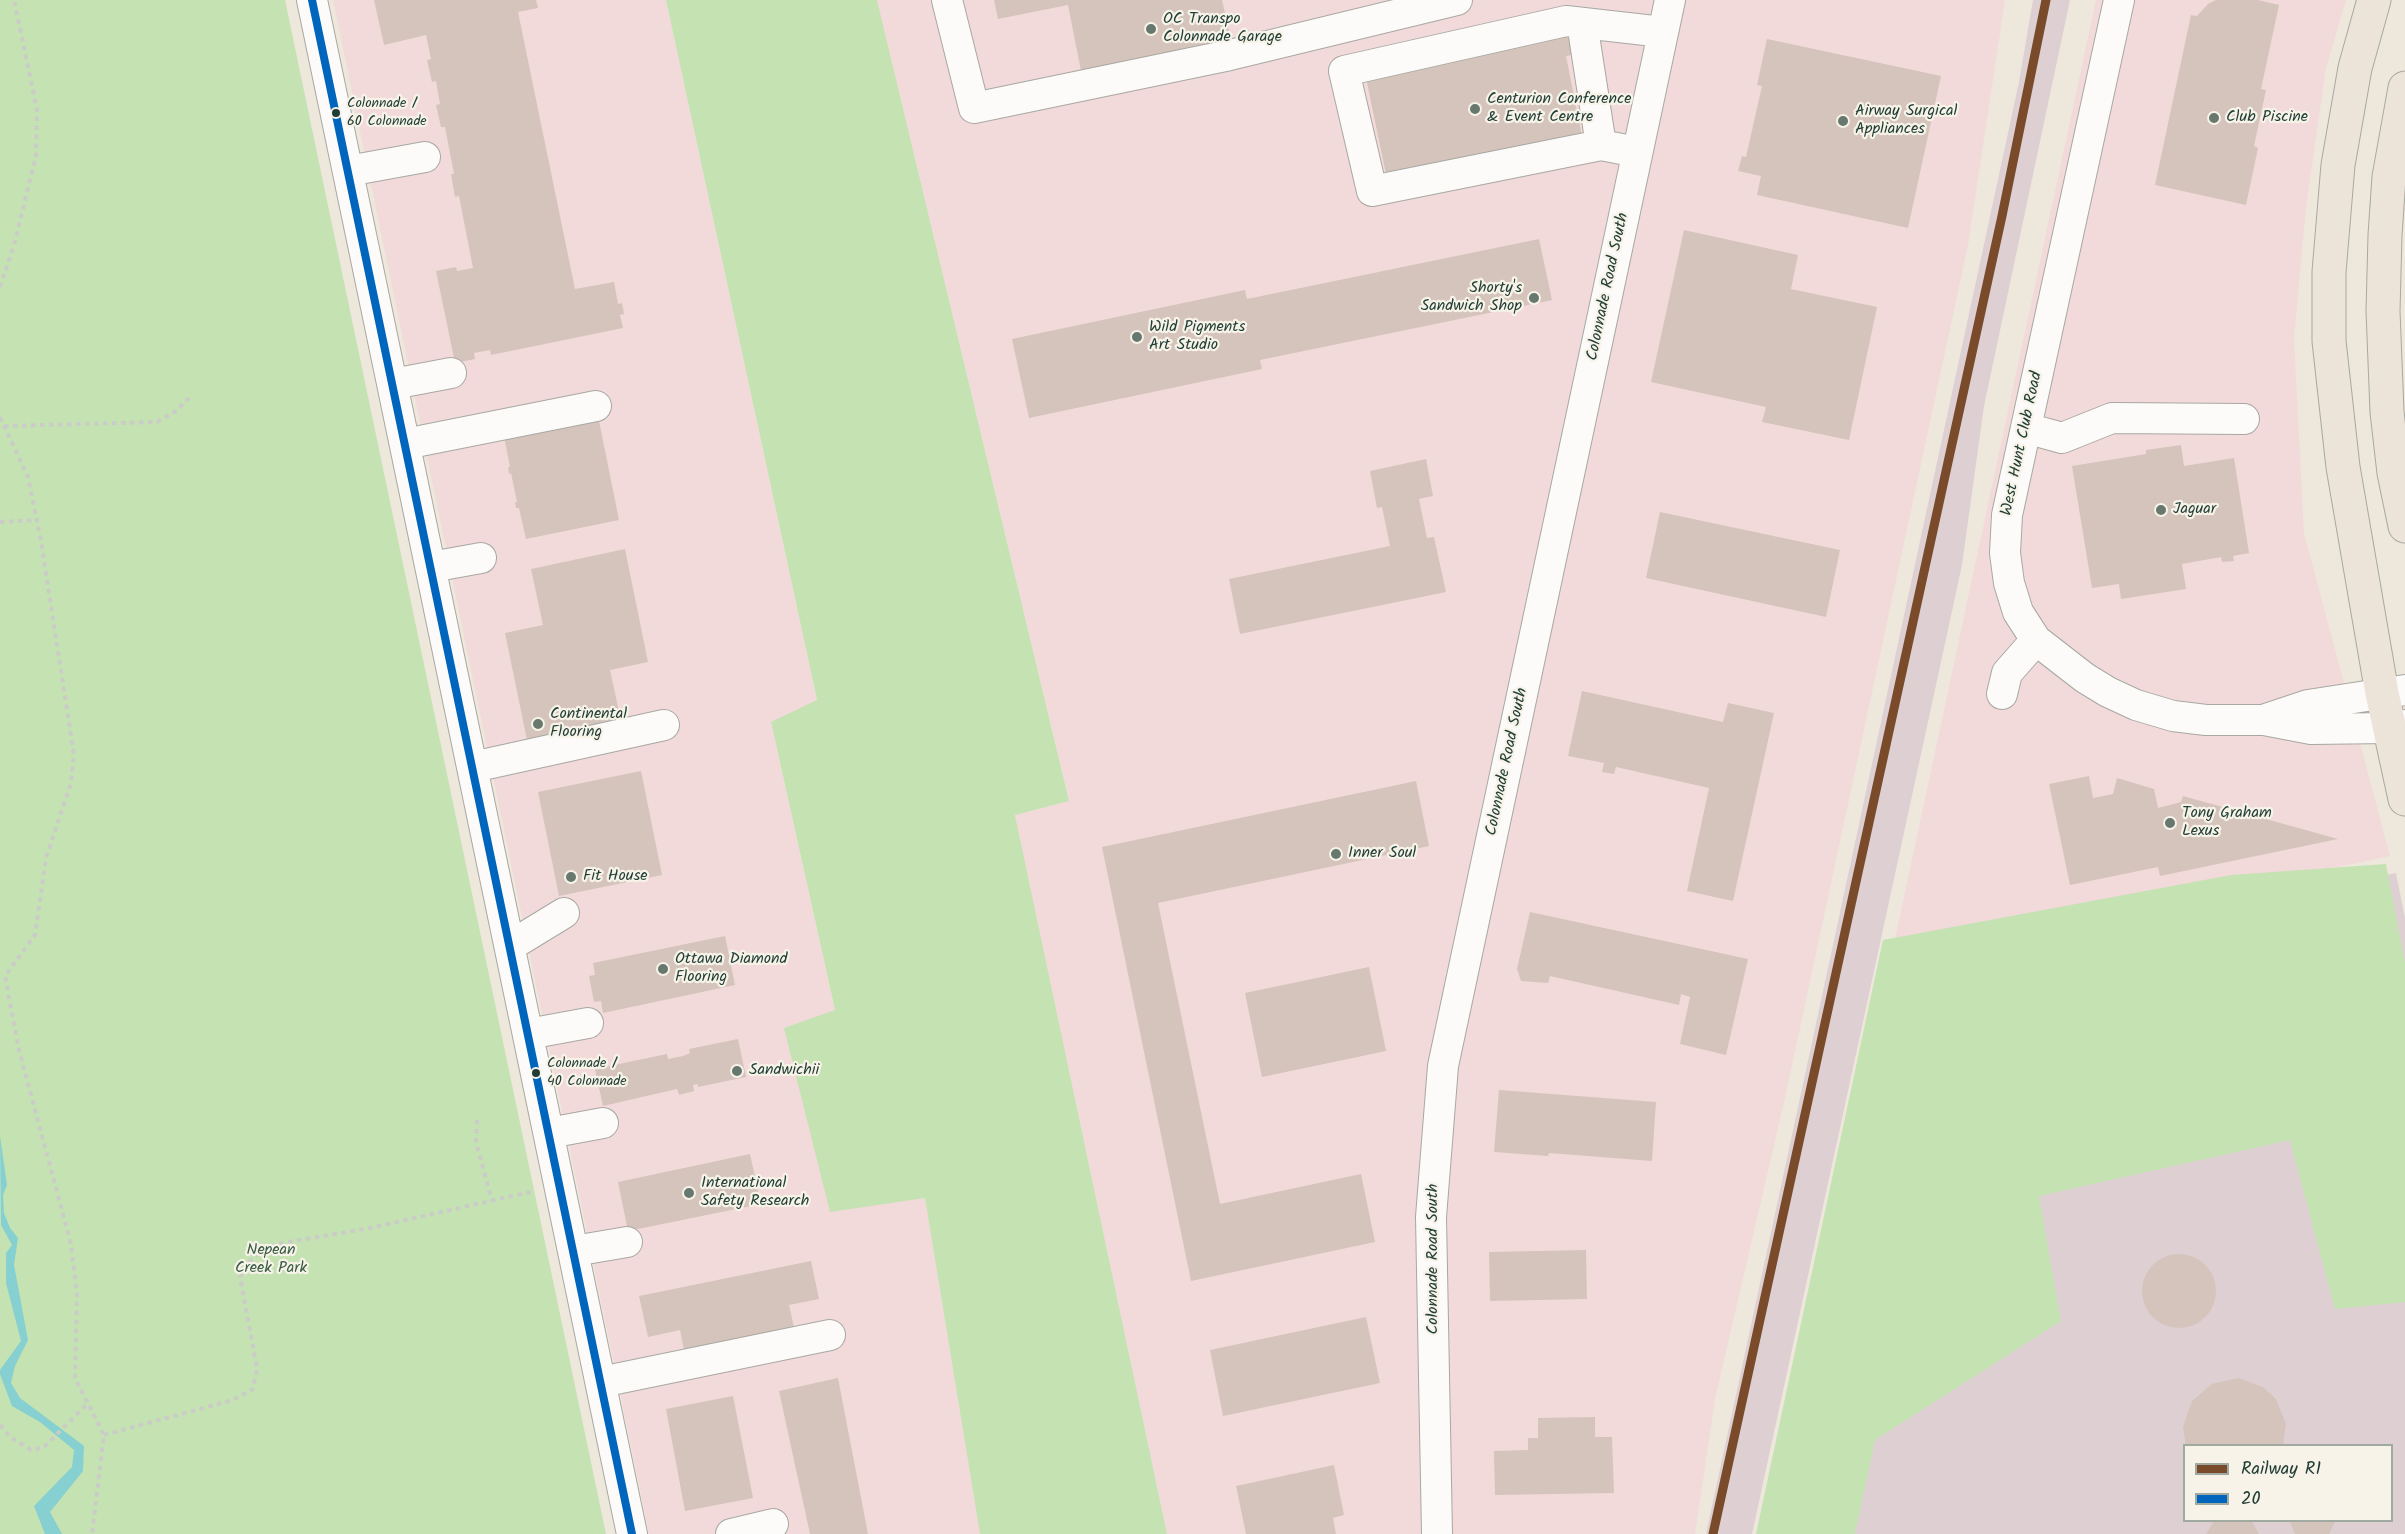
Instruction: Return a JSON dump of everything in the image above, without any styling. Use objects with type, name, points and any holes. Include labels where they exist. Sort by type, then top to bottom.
[{"type":"main road","points":[[2374,0],[2355,68],[2338,165],[2328,305],[2337,424],[2393,692],[2405,799]]},
{"type":"main road","points":[[2405,88],[2389,177],[2383,311],[2387,412],[2394,473],[2405,526]]},
{"type":"street","points":[[312,0],[632,1534]]},
{"type":"street","points":[[947,0],[974,108],[1230,55],[1457,0]]},
{"type":"street","name":"Colonnade Road South","points":[[1437,1534],[1431,1217],[1443,1066],[1670,0]]},
{"type":"street","name":"West Hunt Club Road","points":[[2119,0],[2007,515],[2005,553],[2009,583],[2018,612],[2036,640],[2085,678],[2136,705],[2173,716],[2206,720],[2264,720],[2311,729],[2397,727]]},
{"type":"street","points":[[1638,152],[1601,145],[1372,191],[1344,71],[1566,21],[1663,32]]},
{"type":"street","points":[[1582,23],[1601,145]]},
{"type":"street","points":[[348,171],[425,157]]},
{"type":"street","points":[[393,384],[451,373]]},
{"type":"street","points":[[405,444],[596,406]]},
{"type":"street","points":[[2026,428],[2062,438],[2112,418],[2244,419]]},
{"type":"street","points":[[431,567],[481,558]]},
{"type":"street","points":[[2002,694],[2007,673],[2036,640]]},
{"type":"street","name":"West Hunt Club Road","points":[[2264,720],[2308,705],[2393,692]]},
{"type":"street","points":[[473,767],[664,725]]},
{"type":"street","points":[[510,946],[564,913]]},
{"type":"street","points":[[528,1034],[588,1023]]},
{"type":"street","points":[[549,1133],[603,1123]]},
{"type":"street","points":[[574,1251],[627,1242]]},
{"type":"street","points":[[601,1382],[830,1335]]},
{"type":"street","points":[[731,1534],[773,1524]]},
{"type":"path","points":[[0,287],[15,245],[36,156],[37,110],[14,0]]},
{"type":"path","points":[[4,426],[157,422],[177,411],[192,395]]},
{"type":"path","points":[[0,417],[28,477],[75,755],[71,783],[46,858],[35,935],[5,976],[18,1050],[70,1244],[77,1293],[75,1378],[104,1435],[92,1534]]},
{"type":"path","points":[[0,522],[37,520]]},
{"type":"path","points":[[477,1120],[476,1142],[492,1201]]},
{"type":"path","points":[[104,1435],[233,1400],[253,1389],[257,1368],[240,1277],[253,1257],[277,1244],[370,1228],[561,1186]]},
{"type":"path","points":[[0,1425],[10,1437],[32,1450],[44,1447],[88,1403]]},
{"type":"shaded area","points":[[333,0],[666,0],[817,701],[771,723],[835,1011],[784,1028],[925,1197],[980,1534],[649,1534]]},
{"type":"shaded area","points":[[877,0],[2005,0],[1968,245],[1785,1098],[1715,1399],[1695,1534],[1167,1534],[1015,815],[1069,800]]},
{"type":"shaded area","points":[[2033,0],[2070,0],[1984,406],[1962,565],[1752,1534],[1706,1534],[2019,82]]},
{"type":"shaded area","points":[[2096,0],[2346,0],[2326,68],[2306,207],[2294,339],[2304,533],[2390,856],[1890,962]]},
{"type":"shaded area","points":[[2396,873],[2405,918],[2405,1534],[1833,1534],[1893,975]]},
{"type":"green space","name":"Nepean Creek Park","points":[[0,0],[285,0],[606,1534],[0,1534]]},
{"type":"green space","points":[[666,0],[877,0],[1069,801],[1015,815],[1167,1534],[980,1534],[925,1198],[830,1212],[784,1028],[835,1010],[771,722],[817,700]]},
{"type":"green space","points":[[2386,864],[2405,963],[2405,1302],[2335,1309],[2290,1140],[2039,1196],[2061,1321],[1875,1440],[1855,1534],[1756,1534],[1883,940],[2231,875]]},
{"type":"water","points":[[0,1136],[7,1185],[3,1195],[4,1213],[10,1228],[18,1238],[14,1265],[28,1340],[15,1366],[11,1383],[20,1398],[84,1446],[83,1471],[50,1512],[62,1534],[45,1534],[34,1506],[72,1467],[74,1450],[40,1422],[12,1406],[0,1374],[0,1370],[21,1341],[6,1283],[6,1253],[12,1245],[1,1225]]},
{"type":"building","points":[[374,0],[536,0],[538,8],[518,12],[575,289],[614,282],[618,304],[622,303],[624,314],[620,315],[623,328],[491,355],[490,350],[474,353],[475,359],[455,363],[436,271],[456,267],[457,271],[473,268],[459,196],[455,197],[451,174],[454,174],[445,127],[441,127],[436,105],[440,104],[436,81],[432,82],[427,60],[431,59],[426,35],[384,45]]},
{"type":"building","name":"OC Transpo Colonnade Garage","points":[[994,0],[1222,0],[1231,40],[1081,71],[1068,5],[998,19]]},
{"type":"building","name":"Club Piscine","points":[[2216,0],[2258,0],[2279,5],[2261,89],[2266,90],[2254,146],[2258,148],[2246,205],[2155,185],[2191,15],[2197,16],[2208,4]]},
{"type":"building","name":"Centurion Conference & Event Centre","points":[[1568,34],[1572,55],[1566,56],[1583,141],[1387,179],[1366,78]]},
{"type":"building","name":"Airway Surgical Appliances","points":[[1767,39],[1941,76],[1908,228],[1757,195],[1761,176],[1738,171],[1742,156],[1746,157],[1762,86],[1757,85]]},
{"type":"building","points":[[1684,230],[1798,255],[1791,289],[1877,307],[1849,440],[1762,422],[1766,407],[1651,382]]},
{"type":"building","points":[[1539,239],[1552,300],[1260,360],[1262,369],[1029,418],[1012,339],[1245,290],[1247,299]]},
{"type":"building","points":[[598,416],[619,520],[526,539],[519,508],[516,508],[515,502],[517,502],[511,473],[509,474],[508,467],[510,467],[504,436]]},
{"type":"building","name":"Jaguar","points":[[2181,445],[2184,466],[2234,458],[2249,553],[2233,556],[2234,561],[2222,562],[2221,557],[2182,564],[2186,589],[2121,599],[2119,584],[2092,588],[2072,466],[2146,454],[2146,450]]},
{"type":"building","points":[[1426,459],[1433,496],[1419,499],[1427,538],[1434,537],[1446,592],[1240,634],[1229,579],[1390,546],[1382,507],[1377,508],[1370,471]]},
{"type":"building","points":[[1660,512],[1840,550],[1826,617],[1646,578]]},
{"type":"building","points":[[625,549],[648,662],[610,670],[622,725],[528,745],[505,633],[543,625],[531,569]]},
{"type":"building","points":[[1582,691],[1723,722],[1728,703],[1774,713],[1733,901],[1687,891],[1709,788],[1616,767],[1614,774],[1602,772],[1604,763],[1568,756]]},
{"type":"building","points":[[641,771],[662,875],[559,896],[538,792]]},
{"type":"building","name":"Tony Graham Lexus","points":[[2089,776],[2093,798],[2113,794],[2117,778],[2154,789],[2158,808],[2181,802],[2183,796],[2338,839],[2160,876],[2158,867],[2070,885],[2049,784]]},
{"type":"building","points":[[1416,781],[1429,846],[1158,903],[1220,1204],[1361,1174],[1375,1242],[1191,1281],[1102,847]]},
{"type":"building","points":[[1530,912],[1748,959],[1726,1055],[1680,1044],[1690,997],[1681,994],[1679,1005],[1550,976],[1548,983],[1521,981],[1517,969]]},
{"type":"building","name":"Ottawa Diamond Flooring","points":[[725,936],[735,985],[603,1013],[601,1001],[594,1002],[589,976],[595,975],[593,963]]},
{"type":"building","points":[[1369,967],[1386,1051],[1262,1077],[1245,993]]},
{"type":"building","points":[[738,1039],[746,1077],[698,1087],[697,1084],[693,1085],[694,1091],[679,1095],[677,1089],[603,1106],[595,1069],[667,1054],[668,1059],[683,1056],[690,1053],[689,1049]]},
{"type":"building","points":[[1499,1090],[1656,1102],[1652,1161],[1549,1153],[1548,1156],[1494,1152]]},
{"type":"building","name":"International Safety Research","points":[[750,1154],[761,1204],[628,1231],[618,1182]]},
{"type":"building","points":[[1586,1250],[1587,1299],[1490,1301],[1489,1252]]},
{"type":"building","points":[[2179,1254],[2200,1260],[2210,1270],[2216,1291],[2210,1312],[2200,1322],[2179,1328],[2158,1322],[2148,1312],[2142,1291],[2148,1270],[2158,1260]]},
{"type":"building","points":[[811,1261],[819,1299],[789,1305],[795,1332],[685,1355],[680,1330],[648,1337],[639,1296]]},
{"type":"building","points":[[1366,1317],[1380,1383],[1223,1416],[1210,1350]]},
{"type":"building","points":[[838,1378],[868,1534],[810,1534],[779,1391]]},
{"type":"building","points":[[2238,1378],[2263,1387],[2276,1399],[2286,1424],[2283,1444],[2186,1444],[2183,1427],[2192,1401],[2212,1384]]},
{"type":"building","points":[[733,1396],[753,1498],[685,1511],[666,1409]]},
{"type":"building","points":[[1595,1417],[1595,1437],[1612,1437],[1614,1493],[1495,1495],[1494,1451],[1528,1450],[1528,1438],[1538,1438],[1538,1418]]},
{"type":"building","points":[[1334,1465],[1344,1515],[1333,1518],[1336,1534],[1246,1534],[1236,1486]]},
{"type":"building","points":[[2214,1522],[2252,1522],[2259,1534],[2206,1534]]},
{"type":"building","points":[[2290,1522],[2335,1522],[2329,1534],[2295,1534]]},
{"type":"rail line","name":"R1","points":[[1713,1534],[2002,216],[2046,0]]},
{"type":"transit line","name":"20","points":[[312,0],[632,1534]]},
{"type":"place","name":"OC Transpo Colonnade Garage","points":[[1151,29]]},
{"type":"place","name":"Centurion Conference & Event Centre","points":[[1475,109]]},
{"type":"place","name":"Colonnade / 60 Colonnade","points":[[336,113]]},
{"type":"place","name":"Club Piscine","points":[[2214,118]]},
{"type":"place","name":"Airway Surgical Appliances","points":[[1843,121]]},
{"type":"place","name":"Shorty's Sandwich Shop","points":[[1534,298]]},
{"type":"place","name":"Wild Pigments Art Studio","points":[[1137,337]]},
{"type":"place","name":"Jaguar","points":[[2161,510]]},
{"type":"place","name":"Continental Flooring","points":[[538,724]]},
{"type":"place","name":"Tony Graham Lexus","points":[[2170,823]]},
{"type":"place","name":"Inner Soul","points":[[1336,854]]},
{"type":"place","name":"Fit House","points":[[571,877]]},
{"type":"place","name":"Ottawa Diamond Flooring","points":[[663,969]]},
{"type":"place","name":"Sandwichii","points":[[737,1071]]},
{"type":"place","name":"Colonnade / 40 Colonnade","points":[[536,1073]]},
{"type":"place","name":"International Safety Research","points":[[689,1193]]}]
